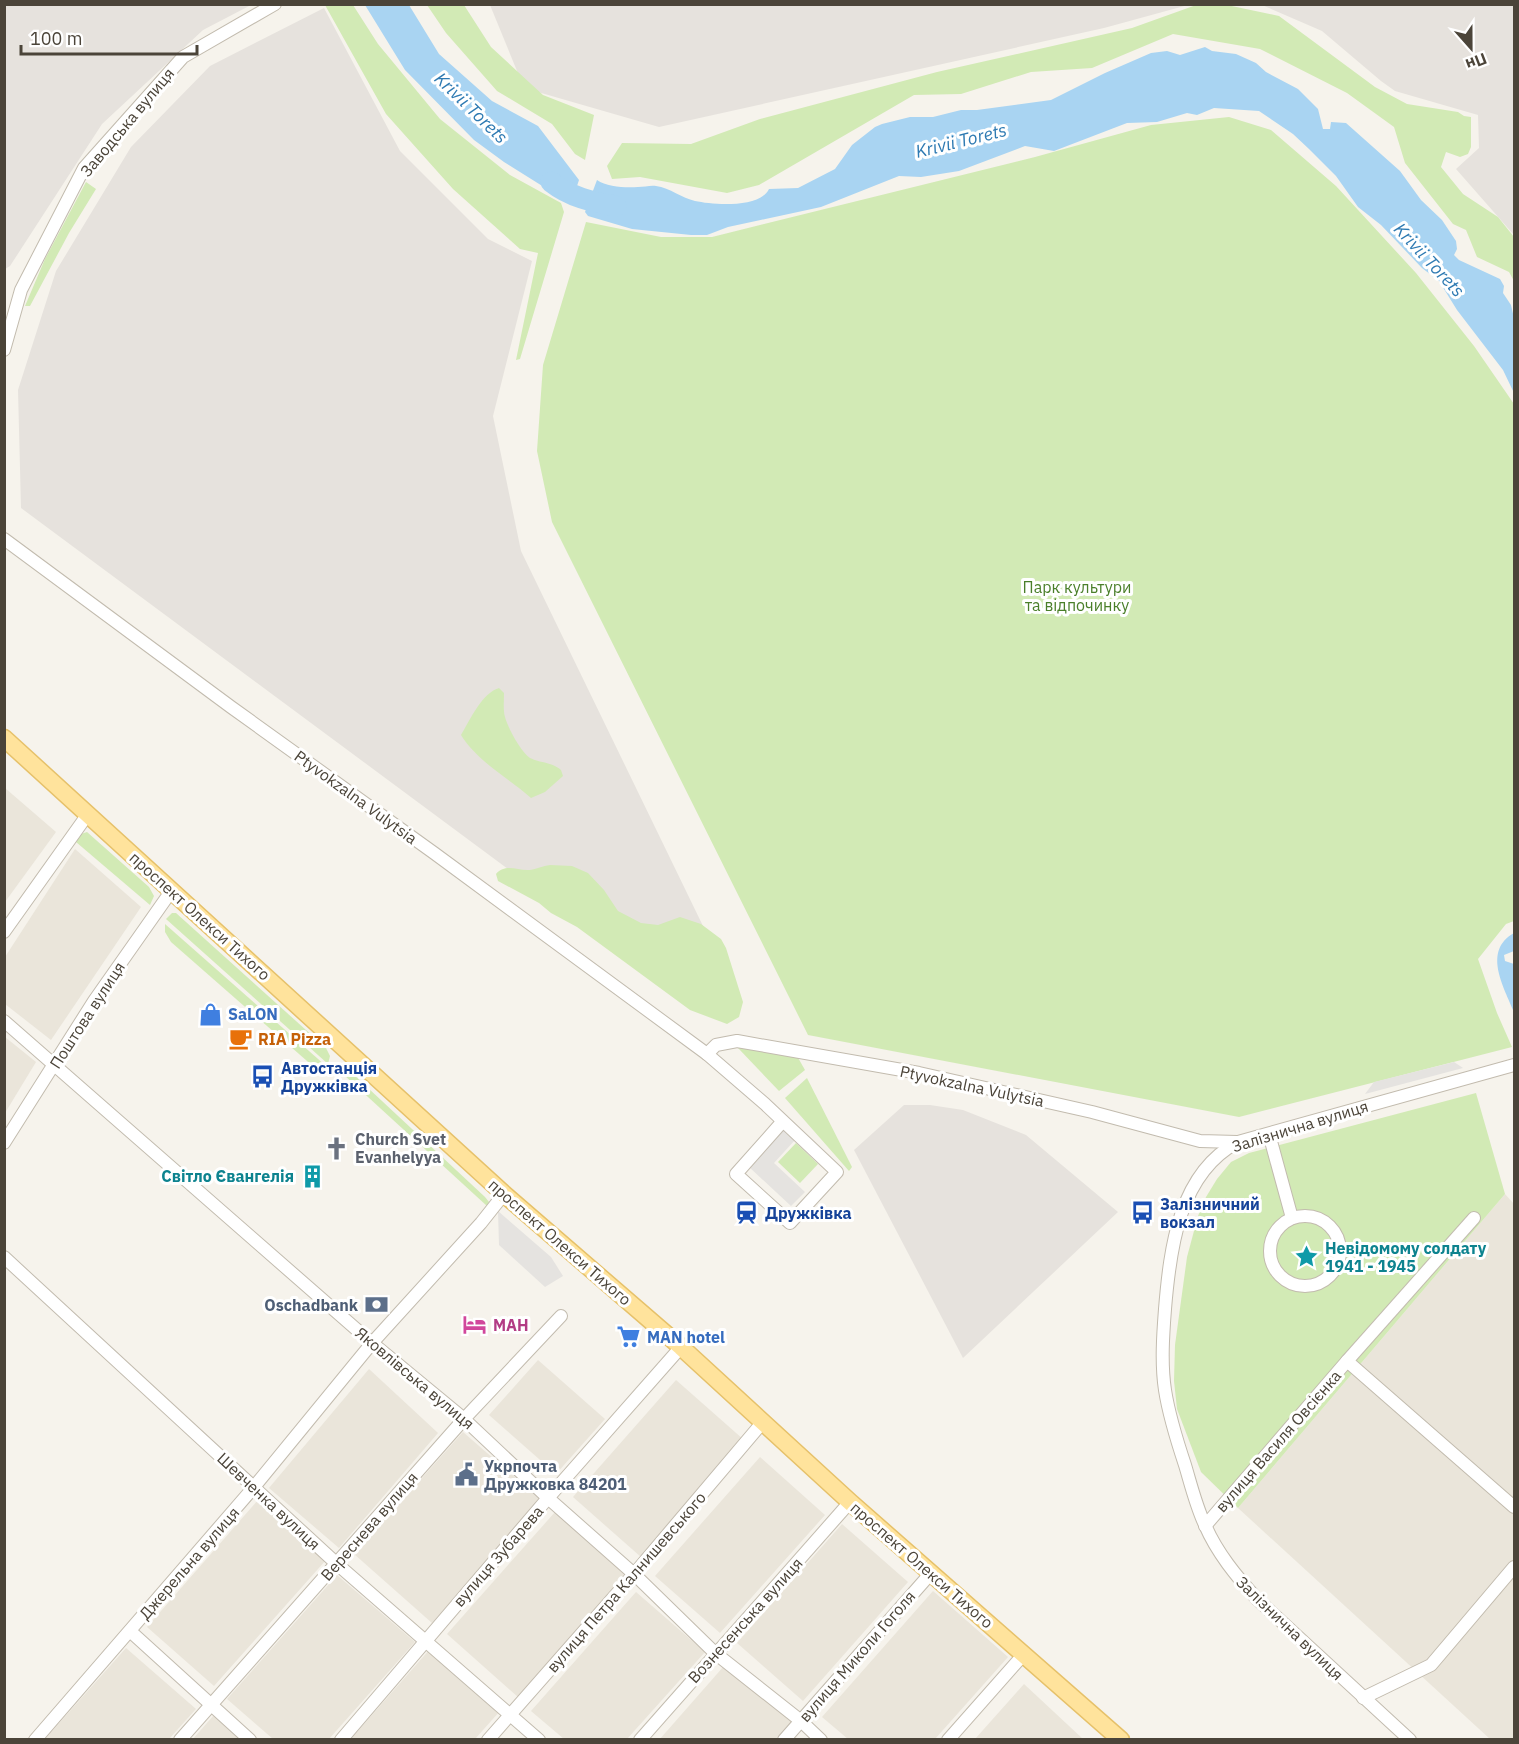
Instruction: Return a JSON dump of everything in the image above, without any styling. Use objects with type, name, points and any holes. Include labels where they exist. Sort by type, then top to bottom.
[{"type":"main road","name":"проспект Олекси Тихого","points":[[4,738],[504,1194],[681,1347],[850,1502],[1121,1740]]},
{"type":"street","name":"Заводська вулиця","points":[[4,350],[11,307],[84,168],[183,57],[275,4]]},
{"type":"street","name":"Ptyvokzalna Vulytsia","points":[[4,539],[707,1054],[783,1121],[837,1172],[790,1223],[736,1174],[783,1121]]},
{"type":"street","points":[[4,932],[88,814]]},
{"type":"street","name":"Поштова вулиця","points":[[4,1143],[94,1001],[172,890]]},
{"type":"street","name":"Яковлівська вулиця","points":[[4,1021],[372,1343],[464,1419],[634,1574],[715,1653],[801,1721],[821,1740]]},
{"type":"street","name":"Ptyvokzalna Vulytsia","points":[[707,1054],[716,1045],[737,1041],[799,1051],[919,1073],[1092,1112],[1200,1141],[1238,1142]]},
{"type":"street","name":"Залізнична вулиця","points":[[1410,1740],[1250,1591],[1220,1553],[1205,1526],[1175,1435],[1165,1389],[1164,1324],[1168,1269],[1174,1238],[1189,1195],[1209,1164],[1226,1149],[1238,1142],[1515,1065]]},
{"type":"street","points":[[1269,1134],[1292,1218]]},
{"type":"street","name":"Джерельна вулиця","points":[[35,1740],[254,1487],[372,1343],[481,1223],[504,1194]]},
{"type":"street","points":[[1304,1215],[1315,1216],[1334,1229],[1339,1239],[1340,1262],[1326,1280],[1316,1285],[1305,1287],[1293,1284],[1282,1278],[1274,1269],[1270,1257],[1270,1245],[1274,1233],[1292,1218],[1304,1215]]},
{"type":"street","points":[[1347,1361],[1473,1218]]},
{"type":"street","name":"Шевченка вулиця","points":[[4,1257],[337,1564],[539,1740]]},
{"type":"street","name":"Вереснева вулиця","points":[[180,1740],[464,1419],[561,1316]]},
{"type":"street","name":"вулиця Зубарева","points":[[341,1740],[681,1347]]},
{"type":"street","name":"вулиця Василя Овсієнка","points":[[1205,1526],[1347,1361],[1515,1507]]},
{"type":"street","name":"вулиця Петра Калнишевського","points":[[488,1740],[634,1574],[762,1423]]},
{"type":"street","name":"Вознесенська вулиця","points":[[640,1740],[850,1502]]},
{"type":"street","points":[[1363,1698],[1431,1665],[1515,1567]]},
{"type":"street","name":"вулиця Миколи Гоголя","points":[[784,1740],[931,1573]]},
{"type":"street","points":[[130,1631],[250,1740]]},
{"type":"street","points":[[948,1740],[1024,1654]]},
{"type":"shaded area","points":[[4,5],[251,5],[203,30],[102,124],[10,266],[5,269]]},
{"type":"shaded area","points":[[490,5],[1188,5],[1104,28],[659,127],[524,88]]},
{"type":"shaded area","points":[[1262,5],[1514,5],[1514,235],[1456,169],[1479,148],[1478,115],[1395,91],[1322,31]]},
{"type":"shaded area","points":[[324,8],[400,151],[488,239],[532,261],[493,416],[521,551],[736,994],[705,1015],[21,508],[18,390],[56,271],[131,147],[210,66]]},
{"type":"shaded area","points":[[5,788],[56,832],[5,902]]},
{"type":"shaded area","points":[[75,849],[141,907],[51,1040],[5,1004],[5,957]]},
{"type":"shaded area","points":[[5,1037],[36,1062],[5,1113]]},
{"type":"shaded area","points":[[1454,1062],[1463,1068],[1365,1094],[1374,1082]]},
{"type":"shaded area","points":[[904,1105],[930,1105],[963,1110],[1026,1135],[1118,1212],[963,1358],[854,1150]]},
{"type":"shaded area","points":[[783,1129],[795,1140],[774,1163],[805,1192],[791,1206],[748,1166]]},
{"type":"shaded area","points":[[1505,1194],[1514,1204],[1514,1739],[1490,1739],[1238,1508]]},
{"type":"shaded area","points":[[498,1211],[551,1257],[563,1276],[545,1287],[499,1245]]},
{"type":"shaded area","points":[[538,1360],[605,1419],[556,1474],[489,1415]]},
{"type":"shaded area","points":[[369,1369],[438,1433],[339,1548],[269,1488]]},
{"type":"shaded area","points":[[676,1380],[744,1440],[641,1557],[573,1497]]},
{"type":"shaded area","points":[[463,1432],[541,1500],[432,1623],[354,1554]]},
{"type":"shaded area","points":[[760,1457],[825,1515],[720,1633],[655,1576]]},
{"type":"shaded area","points":[[258,1500],[326,1560],[214,1686],[147,1627]]},
{"type":"shaded area","points":[[555,1512],[626,1575],[518,1697],[447,1634]]},
{"type":"shaded area","points":[[842,1524],[908,1582],[803,1701],[737,1643]]},
{"type":"shaded area","points":[[337,1575],[415,1642],[329,1739],[273,1739],[227,1699]]},
{"type":"shaded area","points":[[933,1591],[1008,1657],[935,1739],[848,1739],[822,1717]]},
{"type":"shaded area","points":[[636,1592],[705,1652],[627,1739],[564,1739],[531,1711]]},
{"type":"shaded area","points":[[126,1648],[196,1709],[169,1739],[45,1739]]},
{"type":"shaded area","points":[[430,1649],[500,1711],[475,1739],[350,1740]]},
{"type":"shaded area","points":[[731,1658],[801,1721],[784,1739],[659,1740]]},
{"type":"shaded area","points":[[1024,1684],[1083,1739],[975,1739]]},
{"type":"shaded area","points":[[214,1715],[242,1740],[192,1740]]},
{"type":"green space","points":[[1199,4],[1227,5],[1279,16],[1375,87],[1407,104],[1458,112],[1471,117],[1471,147],[1468,154],[1460,157],[1446,152],[1441,167],[1463,194],[1498,217],[1514,237],[1514,281],[1509,272],[1477,257],[1466,230],[1453,224],[1405,163],[1394,127],[1347,93],[1260,49],[1173,34],[1092,68],[1031,72],[961,94],[914,95],[759,185],[727,193],[640,177],[612,179],[607,166],[622,143],[691,144],[760,119],[937,72],[1132,28]]},
{"type":"green space","points":[[325,5],[353,5],[378,44],[440,119],[510,175],[561,203],[564,212],[520,359],[516,360],[538,253],[520,249],[453,189],[386,114]]},
{"type":"green space","points":[[427,5],[464,5],[491,47],[543,95],[594,115],[585,160],[575,154],[552,124],[497,91],[446,33]]},
{"type":"green space","name":"Парк культури та відпочинку","points":[[1229,117],[1271,130],[1336,186],[1416,273],[1474,346],[1514,404],[1514,921],[1506,924],[1478,959],[1512,1047],[1239,1117],[808,1035],[552,522],[537,451],[543,365],[586,222],[661,237],[712,237],[1035,157],[1151,125]]},
{"type":"green space","points":[[86,182],[96,189],[69,233],[30,306],[25,306],[45,259]]},
{"type":"green space","points":[[499,688],[504,693],[504,711],[507,722],[523,751],[530,758],[557,767],[563,776],[545,792],[531,798],[484,761],[461,735],[482,701]]},
{"type":"green space","points":[[87,832],[149,887],[154,896],[150,905],[76,842],[81,834]]},
{"type":"green space","points":[[550,865],[572,866],[588,873],[604,890],[618,911],[641,923],[658,925],[680,917],[701,924],[721,939],[743,1002],[739,1017],[727,1024],[690,1010],[577,927],[498,881],[496,874],[508,868],[530,870]]},
{"type":"green space","points":[[172,913],[176,913],[326,1048],[330,1056],[328,1064],[166,919]]},
{"type":"green space","points":[[165,924],[326,1066],[315,1068],[171,942],[165,932]]},
{"type":"green space","points":[[738,1045],[797,1056],[805,1070],[779,1091],[738,1048]]},
{"type":"green space","points":[[353,1074],[485,1197],[489,1202],[487,1206],[344,1075]]},
{"type":"green space","points":[[807,1078],[852,1167],[849,1171],[785,1098]]},
{"type":"green space","points":[[1476,1093],[1505,1194],[1238,1508],[1201,1472],[1177,1409],[1174,1381],[1175,1345],[1187,1257],[1198,1216],[1206,1197],[1231,1162],[1249,1153]]},
{"type":"green space","points":[[796,1143],[818,1164],[800,1183],[778,1162]]},
{"type":"water","points":[[365,5],[409,5],[439,54],[492,101],[538,126],[579,180],[571,204],[504,162],[474,140],[405,70]]},
{"type":"water","points":[[1205,47],[1212,51],[1236,54],[1256,63],[1266,72],[1298,89],[1318,109],[1323,129],[1330,129],[1331,122],[1346,123],[1400,171],[1421,200],[1442,220],[1456,241],[1457,249],[1454,255],[1459,260],[1500,279],[1504,286],[1503,293],[1511,305],[1514,318],[1514,393],[1503,370],[1457,310],[1439,281],[1422,268],[1381,225],[1358,207],[1336,176],[1309,149],[1293,134],[1259,111],[1214,108],[1197,115],[1187,113],[1157,122],[1127,123],[1054,151],[1025,146],[959,171],[921,177],[899,176],[821,207],[728,227],[707,235],[632,229],[588,216],[585,212],[597,180],[617,186],[656,186],[690,200],[703,202],[736,204],[747,202],[764,195],[769,189],[798,188],[835,169],[852,145],[882,124],[910,117],[933,117],[961,110],[1051,100],[1151,53],[1167,51],[1180,55]]},
{"type":"water","points":[[1514,933],[1514,951],[1504,955],[1505,961],[1514,964],[1514,1012],[1501,981],[1497,959],[1504,941]]},
{"type":"waterway","name":"Krivii Torets","points":[[551,182],[566,192],[582,198],[616,206]]},
{"type":"place","name":"SaLON","points":[[210,1014]]},
{"type":"place","name":"RIA Pizza","points":[[240,1039]]},
{"type":"place","name":"Автостанція Дружківка","points":[[263,1077]]},
{"type":"place","name":"Church Svet Evanhelyya","points":[[337,1148]]},
{"type":"place","name":"Світло Євангелія","points":[[312,1176]]},
{"type":"place","name":"Дружківка","points":[[747,1213]]},
{"type":"place","name":"Залізничний вокзал","points":[[1142,1213]]},
{"type":"place","name":"Невідомому солдату 1941 - 1945","points":[[1307,1257]]},
{"type":"place","name":"Oschadbank","points":[[376,1305]]},
{"type":"place","name":"МАН","points":[[475,1325]]},
{"type":"place","name":"MAN hotel","points":[[629,1337]]},
{"type":"place","name":"Укрпочта Дружковка 84201","points":[[466,1475]]}]
